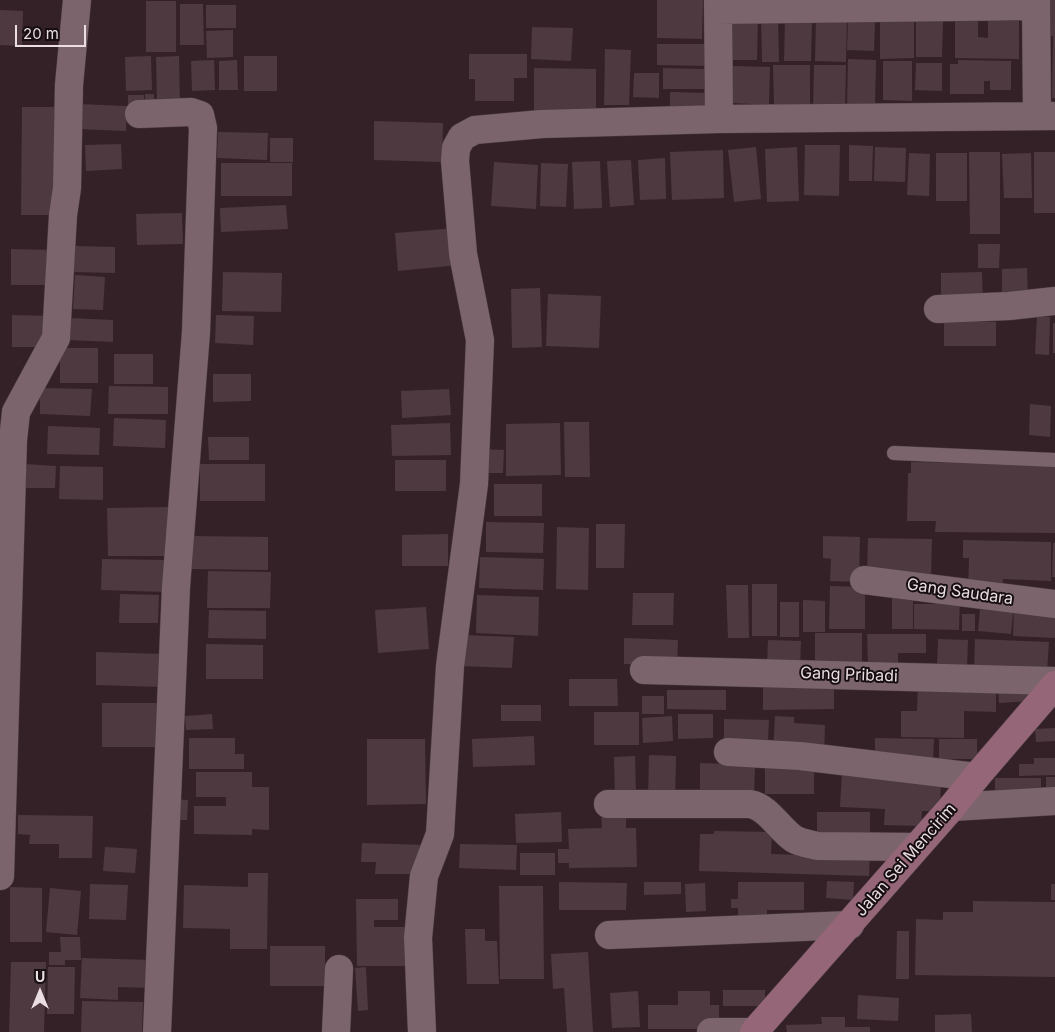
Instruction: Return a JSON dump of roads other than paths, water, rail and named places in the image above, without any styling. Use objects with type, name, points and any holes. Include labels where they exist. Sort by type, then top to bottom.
[{"type":"street","points":[[0,876],[13,440],[16,412],[56,338],[63,215],[67,188],[69,85],[77,0]]},
{"type":"street","points":[[422,1032],[418,938],[424,876],[440,834],[450,666],[474,484],[480,340],[463,254],[455,162],[456,148],[462,137],[475,130],[552,124],[718,119],[1046,116],[1036,3],[718,5],[718,119]]},
{"type":"street","points":[[139,114],[191,112],[200,115],[203,128],[196,332],[176,587],[157,1032]]},
{"type":"street","points":[[938,309],[1010,306],[1055,301]]},
{"type":"street","name":"Gang Saudara","points":[[864,580],[1055,604]]},
{"type":"street","name":"Gang Pribadi","points":[[644,670],[1055,681]]},
{"type":"street","name":"Jalan Sei Mencirim","points":[[755,1032],[850,925],[1055,685]]},
{"type":"street","points":[[728,752],[800,756],[976,777]]},
{"type":"street","points":[[952,807],[1055,801]]},
{"type":"street","points":[[608,804],[750,804],[762,808],[794,838],[803,843],[817,846],[916,847]]},
{"type":"street","points":[[609,935],[850,925]]},
{"type":"street","points":[[336,1032],[339,969]]},
{"type":"street","points":[[711,1032],[755,1032]]},
{"type":"lane","points":[[894,453],[1055,460]]}]
